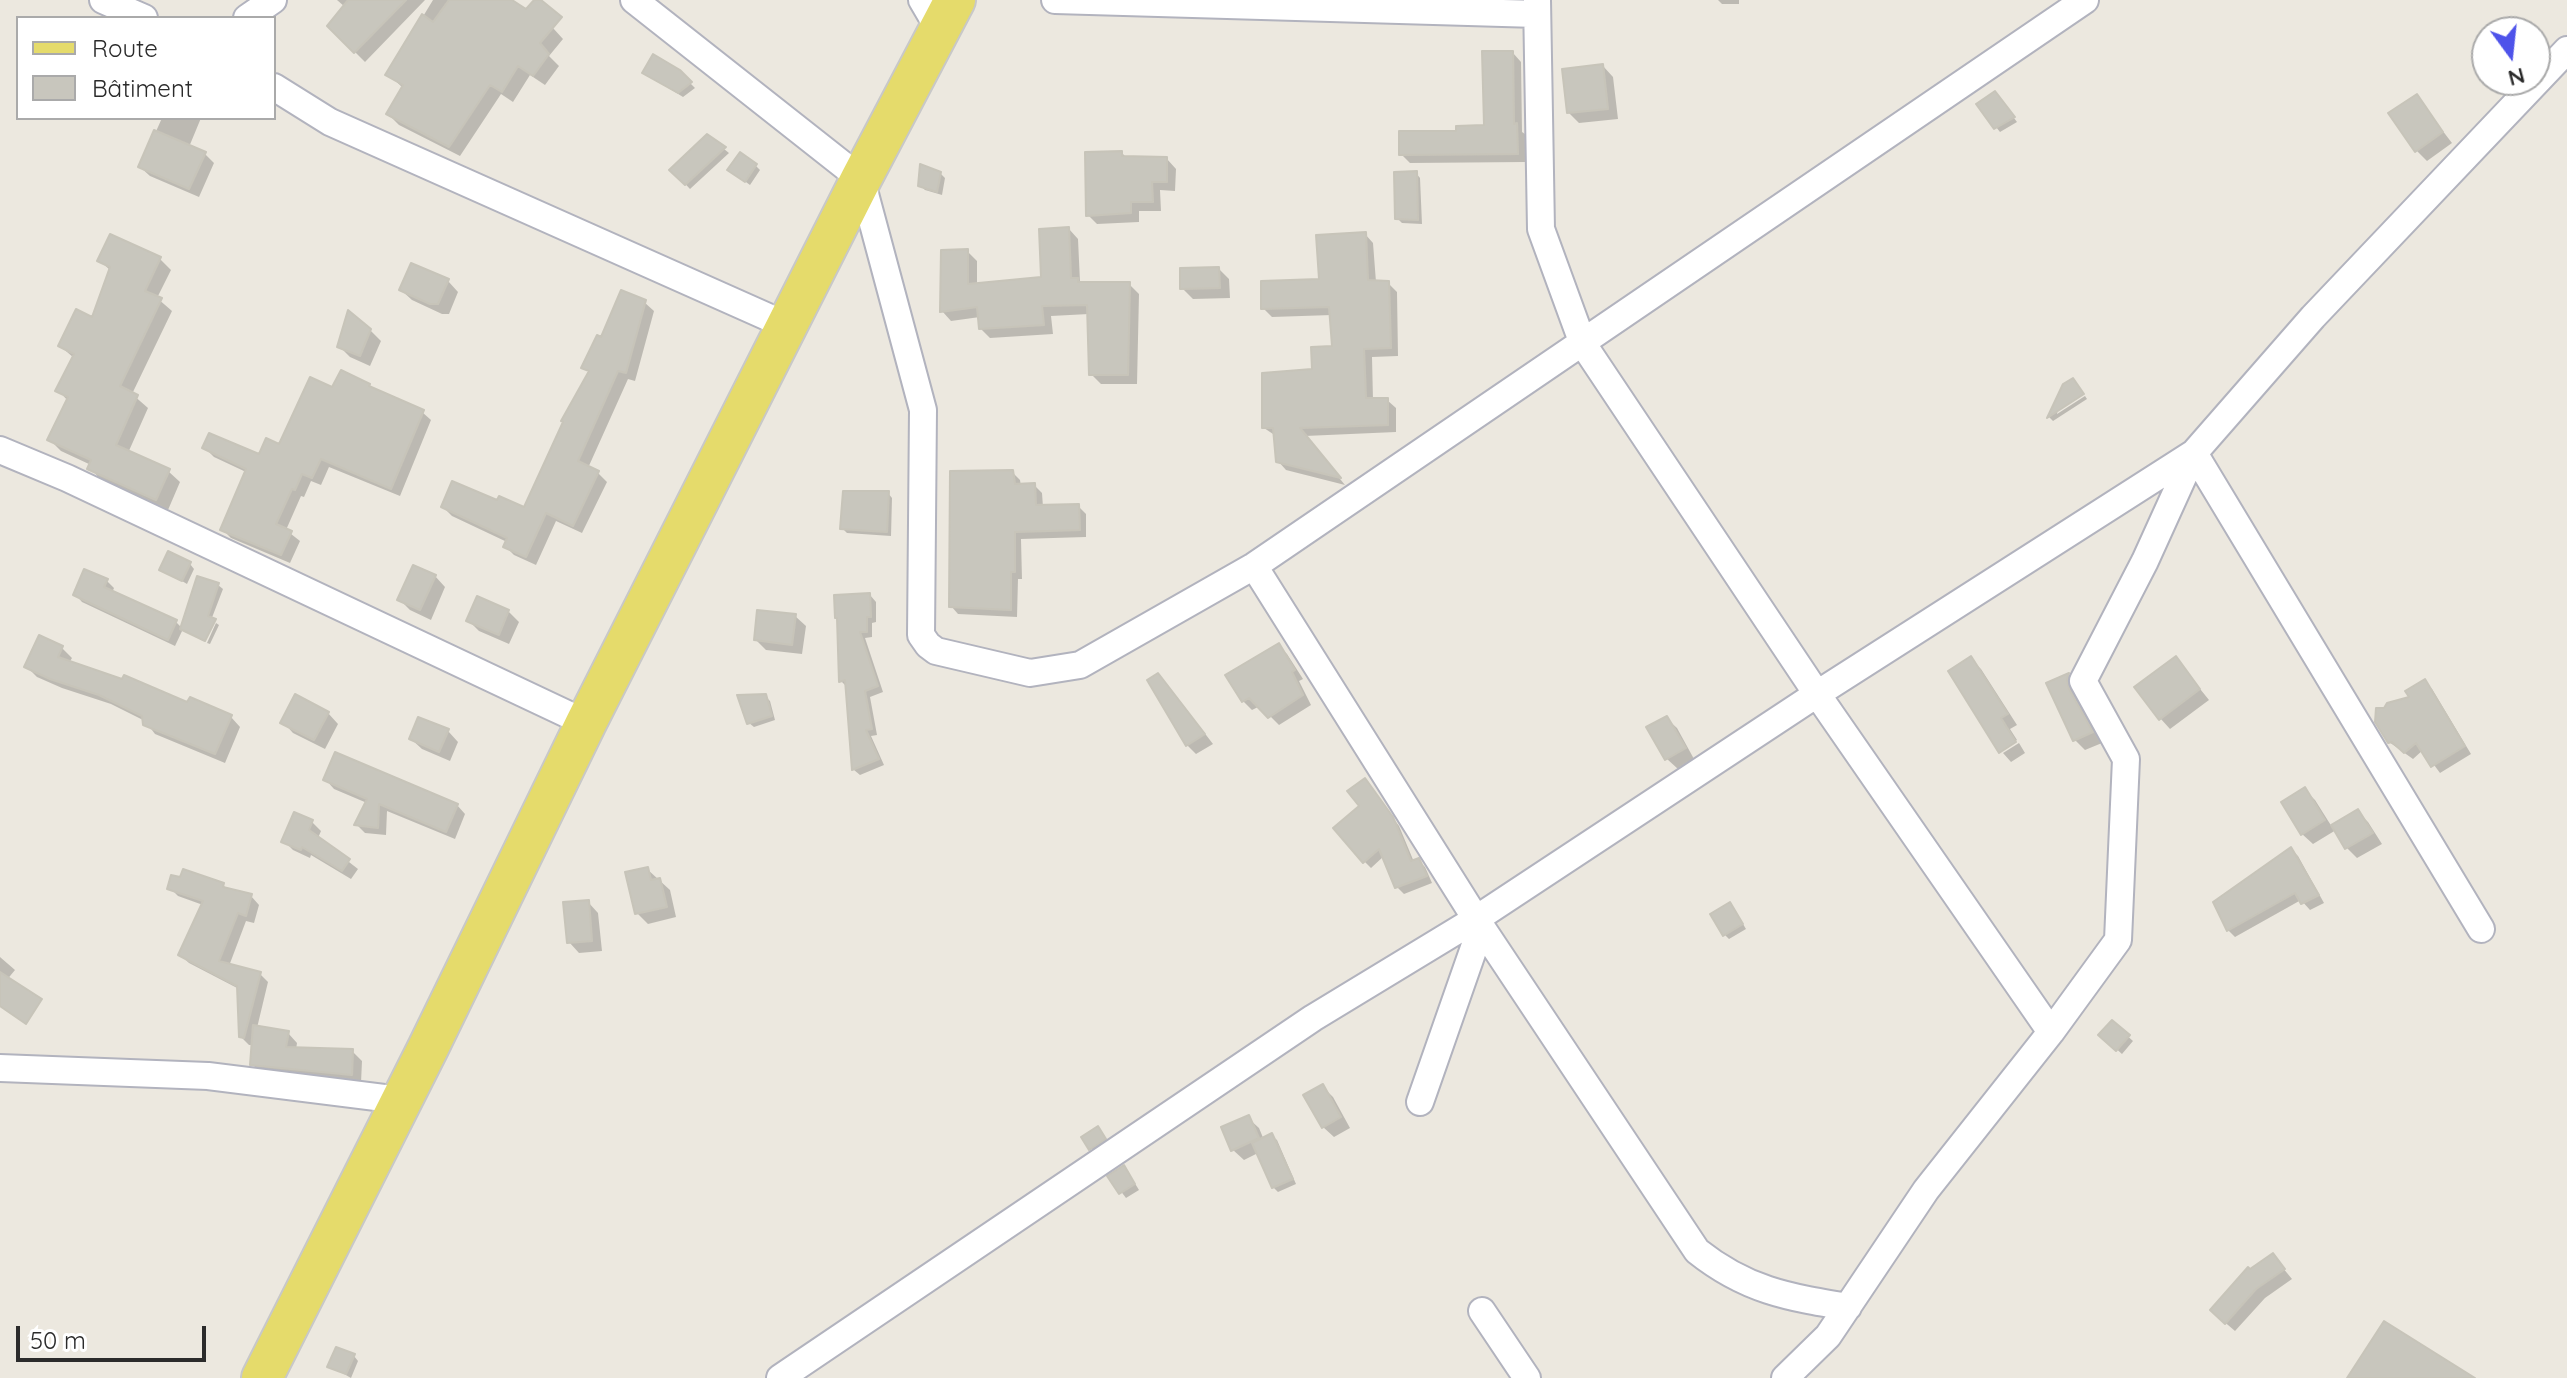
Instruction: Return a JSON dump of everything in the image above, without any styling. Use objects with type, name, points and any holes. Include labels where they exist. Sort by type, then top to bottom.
[{"type":"main road","points":[[268,1376],[586,723],[861,179],[939,10]]},
{"type":"street","points":[[103,0],[139,16]]},
{"type":"street","points":[[250,16],[273,0]]},
{"type":"street","points":[[634,0],[861,179],[923,410],[921,635],[936,651],[1030,673],[1080,665],[1254,566],[2085,0]]},
{"type":"street","points":[[1055,0],[1537,7],[1541,229],[1583,344],[1817,694],[2051,1032]]},
{"type":"street","points":[[780,1378],[1313,1018],[1476,919],[1817,694],[2194,453],[2313,317],[2567,50]]},
{"type":"street","points":[[276,88],[330,122],[788,326]]},
{"type":"street","points":[[0,450],[67,478],[586,723]]},
{"type":"street","points":[[2194,453],[2481,929]]},
{"type":"street","points":[[1785,1378],[1828,1336],[1926,1190],[2051,1032],[2118,940],[2126,759],[2083,681],[2145,561],[2194,453]]},
{"type":"street","points":[[1254,566],[1476,919],[1697,1251],[1746,1284],[1791,1297],[1848,1307]]},
{"type":"street","points":[[1420,1102],[1477,939],[1476,919]]},
{"type":"street","points":[[0,1068],[208,1076],[400,1100]]},
{"type":"street","points":[[1482,1311],[1527,1378]]},
{"type":"building","points":[[348,0],[406,0],[354,53],[327,26]]},
{"type":"building","points":[[449,0],[512,0],[526,9],[534,0],[541,0],[562,17],[540,43],[549,54],[533,76],[518,66],[502,92],[490,85],[449,147],[386,114],[403,85],[385,75],[422,14],[433,22]]},
{"type":"building","points":[[1482,51],[1513,51],[1514,124],[1517,123],[1518,154],[1399,155],[1399,131],[1456,131],[1456,126],[1484,125]]},
{"type":"building","points":[[653,54],[680,70],[692,82],[678,93],[642,73]]},
{"type":"building","points":[[1603,64],[1608,109],[1567,113],[1562,69]]},
{"type":"building","points":[[1995,91],[2015,117],[1994,129],[1976,104]]},
{"type":"building","points":[[2417,94],[2443,132],[2415,152],[2388,113]]},
{"type":"building","points":[[154,130],[206,152],[189,189],[138,167]]},
{"type":"building","points":[[707,134],[726,147],[685,185],[669,170]]},
{"type":"building","points":[[1122,151],[1122,156],[1167,157],[1167,182],[1152,182],[1153,202],[1131,202],[1131,213],[1086,216],[1085,152]]},
{"type":"building","points":[[740,152],[757,164],[745,182],[727,170]]},
{"type":"building","points":[[920,164],[941,172],[937,192],[918,186]]},
{"type":"building","points":[[1417,171],[1418,220],[1395,219],[1394,172]]},
{"type":"building","points":[[1069,227],[1071,278],[1078,278],[1078,282],[1130,282],[1128,375],[1089,375],[1087,305],[1042,306],[1044,325],[979,329],[977,307],[940,312],[941,250],[968,249],[968,284],[1041,277],[1039,229]]},
{"type":"building","points":[[1366,232],[1368,280],[1389,281],[1391,348],[1364,349],[1366,398],[1388,398],[1388,425],[1300,428],[1341,478],[1276,462],[1273,428],[1262,428],[1262,373],[1312,369],[1311,347],[1332,346],[1329,307],[1261,309],[1261,281],[1319,279],[1316,235]]},
{"type":"building","points":[[110,234],[161,257],[145,291],[162,298],[120,386],[138,395],[116,445],[170,469],[156,500],[87,469],[91,460],[47,440],[68,397],[55,391],[74,354],[58,346],[76,309],[92,317],[110,267],[97,261]]},
{"type":"building","points":[[411,263],[449,279],[438,304],[430,304],[399,290]]},
{"type":"building","points":[[1219,267],[1220,288],[1180,289],[1180,268]]},
{"type":"building","points":[[621,290],[646,300],[626,373],[618,371],[578,461],[599,471],[573,526],[546,513],[526,557],[503,547],[507,538],[441,507],[452,481],[497,500],[499,496],[524,507],[561,421],[589,371],[581,368],[597,335],[601,337]]},
{"type":"building","points":[[348,310],[371,329],[360,356],[337,347]]},
{"type":"building","points":[[341,370],[424,410],[391,489],[321,459],[312,478],[302,474],[276,524],[292,531],[281,555],[220,530],[246,469],[202,448],[209,433],[259,454],[266,438],[279,444],[310,377],[332,387]]},
{"type":"building","points":[[2073,378],[2084,394],[2047,418],[2063,384]]},
{"type":"building","points":[[1013,470],[1015,484],[1035,483],[1036,505],[1079,504],[1080,530],[1015,532],[1011,610],[949,607],[950,471]]},
{"type":"building","points":[[843,491],[889,491],[887,532],[840,529]]},
{"type":"building","points":[[168,551],[191,562],[182,581],[159,570]]},
{"type":"building","points":[[413,565],[436,575],[420,610],[397,600]]},
{"type":"building","points":[[84,569],[108,579],[104,587],[177,620],[168,640],[73,595]]},
{"type":"building","points":[[197,576],[219,583],[208,616],[216,619],[205,641],[180,629]]},
{"type":"building","points":[[870,593],[871,617],[867,617],[867,632],[860,632],[878,686],[865,691],[872,729],[866,730],[879,759],[852,770],[845,680],[839,682],[834,595]]},
{"type":"building","points":[[477,596],[509,610],[499,635],[466,621]]},
{"type":"building","points":[[757,610],[796,614],[792,645],[754,640]]},
{"type":"building","points":[[39,635],[63,646],[58,657],[122,679],[124,675],[187,702],[190,697],[232,715],[215,754],[143,725],[142,716],[99,695],[24,667]]},
{"type":"building","points":[[1279,643],[1295,670],[1292,672],[1303,695],[1268,718],[1249,698],[1242,702],[1225,675]]},
{"type":"building","points":[[1971,656],[2008,714],[2001,718],[2016,742],[1999,753],[1948,671]]},
{"type":"building","points":[[2176,656],[2200,689],[2159,720],[2134,687]]},
{"type":"building","points":[[1158,673],[1205,734],[1186,746],[1147,680]]},
{"type":"building","points":[[2069,673],[2069,689],[2093,732],[2073,741],[2046,683]]},
{"type":"building","points":[[2425,679],[2465,746],[2431,767],[2416,743],[2404,753],[2392,742],[2388,743],[2375,722],[2376,708],[2384,708],[2387,703],[2409,697],[2405,691]]},
{"type":"building","points":[[295,694],[329,712],[314,740],[280,723]]},
{"type":"building","points":[[766,694],[772,716],[747,724],[737,695]]},
{"type":"building","points":[[1667,716],[1686,748],[1665,760],[1646,727]]},
{"type":"building","points":[[418,717],[449,729],[439,752],[409,739]]},
{"type":"building","points":[[335,752],[458,804],[446,832],[379,804],[378,828],[354,825],[367,799],[323,780]]},
{"type":"building","points":[[1365,778],[1393,817],[1411,861],[1419,858],[1427,876],[1395,888],[1379,849],[1363,863],[1333,828],[1359,806],[1347,791]]},
{"type":"building","points":[[2305,787],[2325,820],[2301,835],[2281,802]]},
{"type":"building","points":[[2358,809],[2373,833],[2345,849],[2331,825]]},
{"type":"building","points":[[294,812],[313,820],[309,830],[350,859],[342,871],[302,847],[301,850],[281,842]]},
{"type":"building","points":[[2291,847],[2319,895],[2301,904],[2295,893],[2227,931],[2213,902]]},
{"type":"building","points":[[648,867],[651,880],[660,878],[667,907],[635,914],[625,872]]},
{"type":"building","points":[[183,869],[224,883],[223,887],[252,894],[246,916],[238,913],[219,961],[261,972],[244,1038],[239,1037],[237,986],[178,955],[203,901],[167,889],[171,875],[180,877]]},
{"type":"building","points":[[589,900],[592,941],[567,943],[563,902]]},
{"type":"building","points":[[1730,902],[1743,924],[1723,936],[1710,914]]},
{"type":"building","points":[[0,972],[42,999],[26,1024],[0,1006]]},
{"type":"building","points":[[2112,1020],[2130,1035],[2116,1051],[2098,1035]]},
{"type":"building","points":[[253,1025],[289,1031],[286,1047],[353,1049],[352,1075],[250,1065]]},
{"type":"building","points":[[1323,1084],[1341,1117],[1322,1128],[1303,1095]]},
{"type":"building","points":[[1249,1115],[1259,1138],[1231,1151],[1221,1127]]},
{"type":"building","points":[[1098,1126],[1106,1139],[1089,1150],[1081,1137]]},
{"type":"building","points":[[1272,1133],[1293,1179],[1272,1188],[1252,1143]]},
{"type":"building","points":[[1124,1165],[1135,1184],[1119,1194],[1107,1176]]},
{"type":"building","points":[[2273,1253],[2285,1269],[2256,1289],[2225,1324],[2210,1310],[2248,1267],[2250,1269]]},
{"type":"building","points":[[2384,1321],[2475,1378],[2347,1378]]},
{"type":"building","points":[[336,1347],[355,1354],[346,1374],[327,1367]]}]
